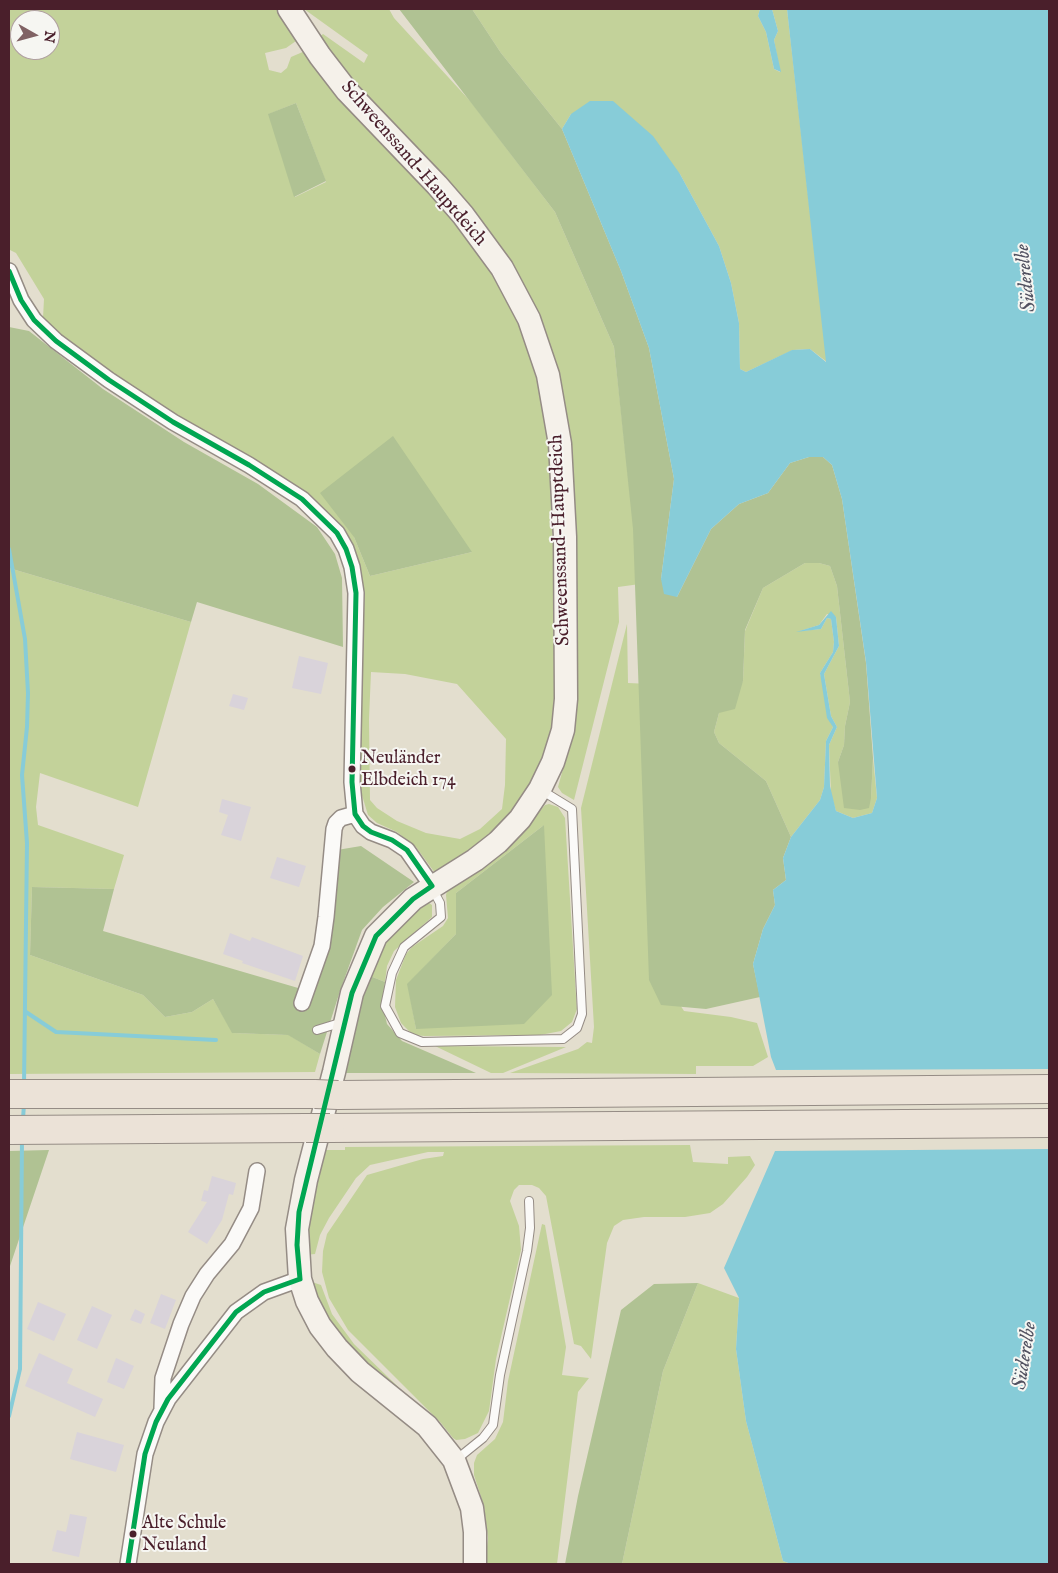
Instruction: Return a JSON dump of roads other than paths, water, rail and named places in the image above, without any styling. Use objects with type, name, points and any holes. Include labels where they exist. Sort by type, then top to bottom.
[{"type":"highway","points":[[18,1094],[329,1087],[754,1090],[1049,1089]]},
{"type":"highway","points":[[18,1129],[1049,1123]]},
{"type":"street","name":"Schweenssand-Hauptdeich","points":[[289,9],[320,56],[347,91],[443,193],[502,268],[530,319],[545,366],[560,444],[565,538],[566,700],[563,730],[553,762],[540,789],[520,819],[498,842],[475,860],[413,899],[376,936],[352,993],[299,1212],[297,1245],[300,1280],[307,1301],[320,1326],[337,1348],[360,1372],[427,1426],[454,1460],[472,1508],[475,1532],[475,1564]]},
{"type":"street","points":[[9,271],[21,300],[34,320],[56,340],[108,380],[173,422],[249,465],[302,499],[337,533],[352,567],[356,593],[352,782],[355,814],[363,826],[371,832],[392,840],[407,850],[432,886]]},
{"type":"street","points":[[302,1003],[322,946],[334,829],[336,823],[342,818],[355,814]]},
{"type":"street","points":[[161,1412],[163,1378],[181,1324],[207,1274],[232,1244],[251,1208],[257,1170]]},
{"type":"street","points":[[128,1564],[145,1454],[161,1412],[178,1384],[236,1312],[264,1292],[300,1280]]},
{"type":"lane","points":[[432,886],[440,904],[441,917],[404,947],[392,973],[385,1006],[400,1033],[422,1042],[563,1039],[577,1028],[582,1014],[572,809],[540,789]]},
{"type":"lane","points":[[317,1030],[333,1023],[345,1022]]},
{"type":"lane","points":[[454,1460],[483,1438],[493,1425],[504,1359],[527,1251],[530,1228],[529,1201]]},
{"type":"water","points":[[760,9],[772,9],[778,31],[774,40],[781,72],[774,69],[766,32],[758,16]]},
{"type":"water","name":"Süderelbe","points":[[787,9],[1049,9],[1049,1564],[791,1564],[783,1561],[746,1421],[736,1349],[739,1298],[724,1268],[775,1151],[783,1115],[776,1070],[771,1057],[753,964],[763,929],[775,905],[773,890],[786,880],[783,858],[791,837],[820,800],[824,787],[826,741],[833,727],[827,718],[820,673],[833,652],[834,642],[831,619],[827,618],[821,629],[796,632],[819,625],[831,611],[836,617],[839,646],[824,674],[831,716],[837,727],[829,745],[830,786],[836,811],[853,818],[872,813],[877,798],[866,662],[842,499],[832,465],[823,457],[809,457],[790,463],[768,493],[739,504],[711,529],[677,597],[664,594],[661,579],[674,479],[649,348],[621,271],[562,129],[571,114],[590,101],[613,101],[653,136],[680,174],[719,246],[731,283],[739,323],[740,369],[746,372],[792,350],[810,349],[826,362]]},
{"type":"waterway","points":[[9,549],[25,639],[28,693],[22,775],[27,843],[24,1084]]},
{"type":"waterway","points":[[26,1012],[56,1032],[216,1040]]},
{"type":"waterway","points":[[23,1119],[24,1104]]},
{"type":"waterway","points":[[9,1416],[20,1369],[22,1139]]},
{"type":"place","name":"Neuländer Elbdeich 174","points":[[352,769]]},
{"type":"place","name":"Alte Schule Neuland","points":[[133,1534]]}]
